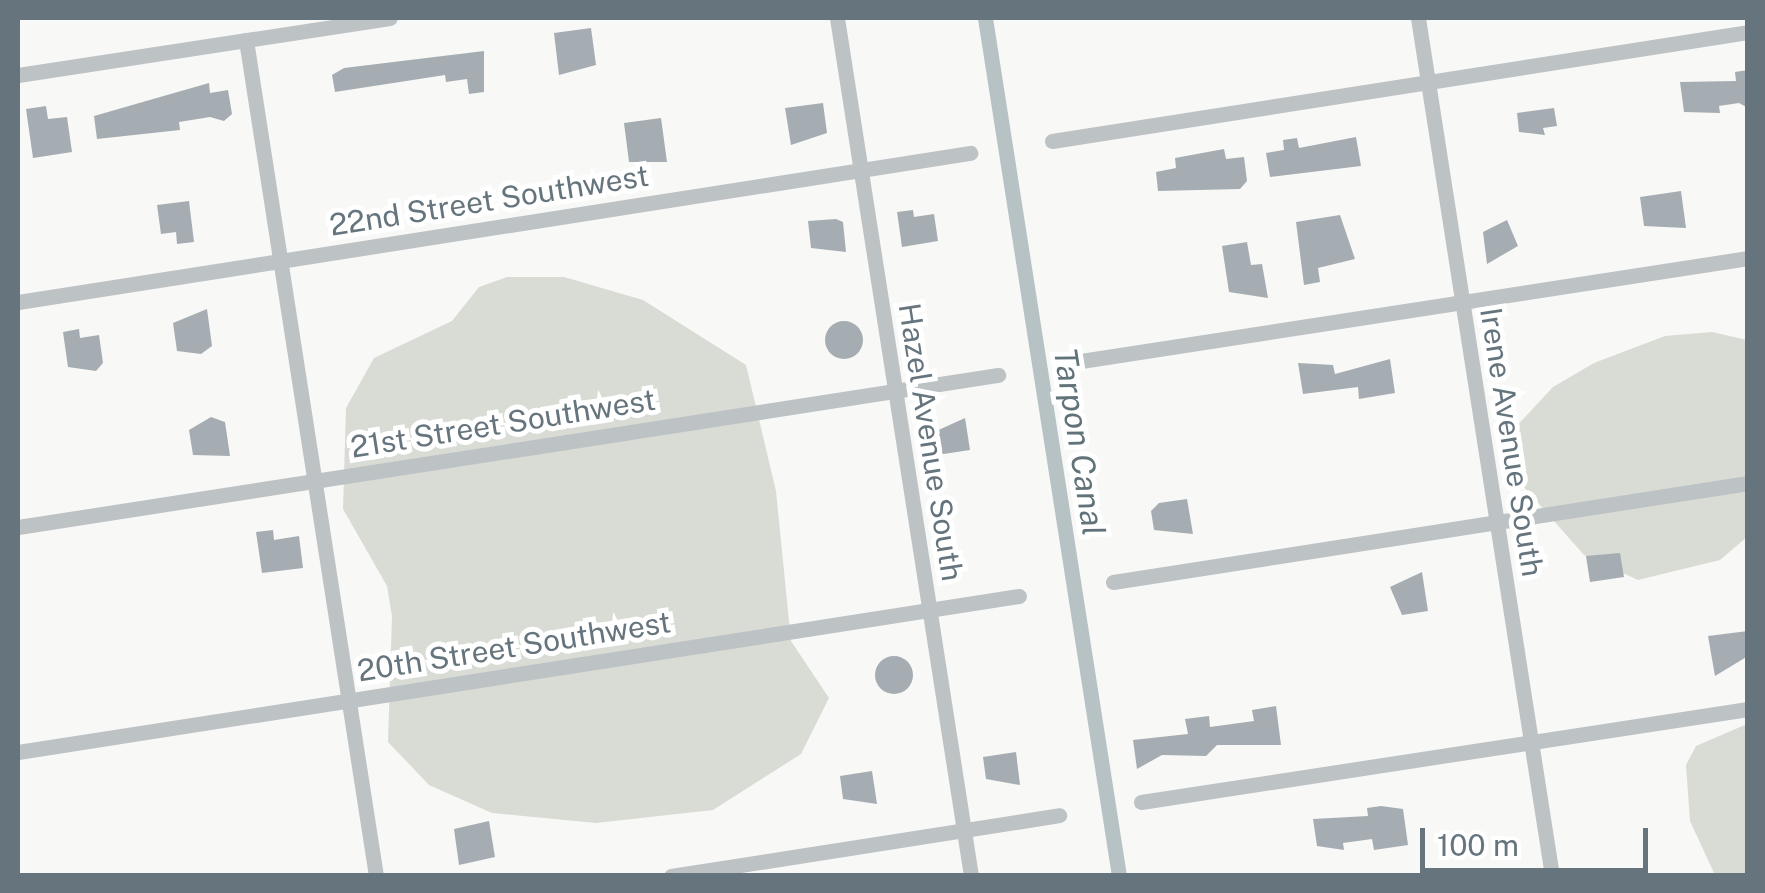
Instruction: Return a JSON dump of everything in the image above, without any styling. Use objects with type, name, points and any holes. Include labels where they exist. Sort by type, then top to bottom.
[{"type":"street","points":[[18,76],[390,18]]},
{"type":"street","name":"Hazel Avenue South","points":[[837,18],[971,876]]},
{"type":"street","name":"Irene Avenue South","points":[[1418,18],[1552,876]]},
{"type":"street","points":[[1052,141],[1748,32]]},
{"type":"street","points":[[246,40],[376,876]]},
{"type":"street","name":"22nd Street Southwest","points":[[18,302],[970,153]]},
{"type":"street","points":[[1082,361],[1748,258]]},
{"type":"street","name":"21st Street Southwest","points":[[18,527],[998,375]]},
{"type":"street","points":[[1113,582],[1748,483]]},
{"type":"street","name":"20th Street Southwest","points":[[18,752],[1019,596]]},
{"type":"street","points":[[1141,802],[1748,709]]},
{"type":"street","points":[[671,876],[1059,815]]},
{"type":"shaded area","points":[[507,277],[564,277],[643,300],[746,365],[776,491],[791,641],[829,698],[801,754],[713,810],[596,823],[492,813],[429,785],[388,742],[392,616],[387,586],[343,509],[346,408],[374,358],[452,321],[479,287]]},
{"type":"shaded area","points":[[1712,332],[1747,340],[1747,537],[1720,560],[1638,580],[1584,555],[1523,486],[1510,448],[1514,429],[1553,387],[1594,363],[1665,336]]},
{"type":"shaded area","points":[[1747,724],[1747,875],[1715,875],[1690,821],[1686,765],[1696,746]]},
{"type":"building","points":[[591,28],[596,65],[559,75],[554,33]]},
{"type":"building","points":[[484,51],[484,92],[469,94],[467,79],[446,82],[445,75],[335,92],[332,75],[344,68]]},
{"type":"building","points":[[1748,70],[1748,108],[1739,103],[1719,106],[1720,113],[1684,112],[1680,82],[1736,81],[1735,72]]},
{"type":"building","points":[[209,83],[210,93],[228,90],[232,114],[224,121],[210,117],[179,122],[180,130],[97,139],[94,116]]},
{"type":"building","points":[[823,103],[827,133],[791,145],[785,108]]},
{"type":"building","points":[[46,106],[48,119],[67,117],[72,152],[33,158],[26,109]]},
{"type":"building","points":[[1554,108],[1557,126],[1543,128],[1545,135],[1519,132],[1517,113]]},
{"type":"building","points":[[661,118],[667,162],[629,162],[624,123]]},
{"type":"building","points":[[1356,137],[1361,166],[1270,177],[1266,153],[1284,150],[1283,140],[1297,138],[1299,148]]},
{"type":"building","points":[[1224,149],[1226,159],[1244,157],[1247,181],[1240,189],[1158,191],[1156,172],[1176,168],[1175,158]]},
{"type":"building","points":[[1681,191],[1686,228],[1644,226],[1640,197]]},
{"type":"building","points":[[189,201],[194,242],[177,244],[176,232],[161,234],[157,205]]},
{"type":"building","points":[[913,210],[914,217],[934,214],[938,241],[902,247],[897,212]]},
{"type":"building","points":[[1340,215],[1355,259],[1318,268],[1320,282],[1304,285],[1296,222]]},
{"type":"building","points":[[1507,220],[1518,246],[1487,264],[1483,232]]},
{"type":"building","points":[[808,221],[843,222],[846,252],[811,248]]},
{"type":"building","points":[[1247,242],[1251,265],[1262,264],[1268,298],[1229,292],[1222,246]]},
{"type":"building","points":[[207,309],[212,346],[201,354],[177,351],[173,323]]},
{"type":"building","points":[[844,321],[858,326],[863,340],[858,354],[844,359],[830,354],[825,340],[830,326]]},
{"type":"building","points":[[79,329],[80,338],[99,335],[103,363],[96,371],[68,367],[63,332]]},
{"type":"building","points":[[1390,359],[1395,393],[1359,399],[1358,387],[1303,394],[1298,363],[1333,365],[1335,374]]},
{"type":"building","points":[[211,417],[225,422],[230,456],[193,455],[189,430]]},
{"type":"building","points":[[965,418],[970,450],[937,455],[934,432]]},
{"type":"building","points":[[1187,499],[1193,534],[1154,530],[1151,511],[1159,503]]},
{"type":"building","points":[[273,530],[274,540],[299,536],[303,568],[262,573],[256,532]]},
{"type":"building","points":[[1620,553],[1624,577],[1590,582],[1586,556]]},
{"type":"building","points":[[1422,572],[1428,611],[1402,615],[1390,587]]},
{"type":"building","points":[[1748,631],[1748,656],[1715,676],[1708,636]]},
{"type":"building","points":[[894,656],[907,662],[913,675],[907,688],[894,694],[881,688],[875,675],[881,662]]},
{"type":"building","points":[[1276,706],[1281,745],[1217,745],[1206,756],[1162,755],[1137,769],[1133,740],[1188,734],[1185,719],[1209,716],[1210,727],[1254,721],[1252,710]]},
{"type":"building","points":[[1016,752],[1020,785],[986,779],[983,757]]},
{"type":"building","points":[[872,771],[877,804],[843,799],[840,776]]},
{"type":"building","points":[[1367,808],[1403,809],[1408,845],[1374,850],[1372,839],[1343,843],[1344,850],[1317,846],[1313,819],[1368,816]]},
{"type":"building","points":[[489,821],[495,857],[459,865],[454,829]]},
{"type":"waterway","name":"Tarpon Canal","points":[[985,18],[1119,876]]}]
